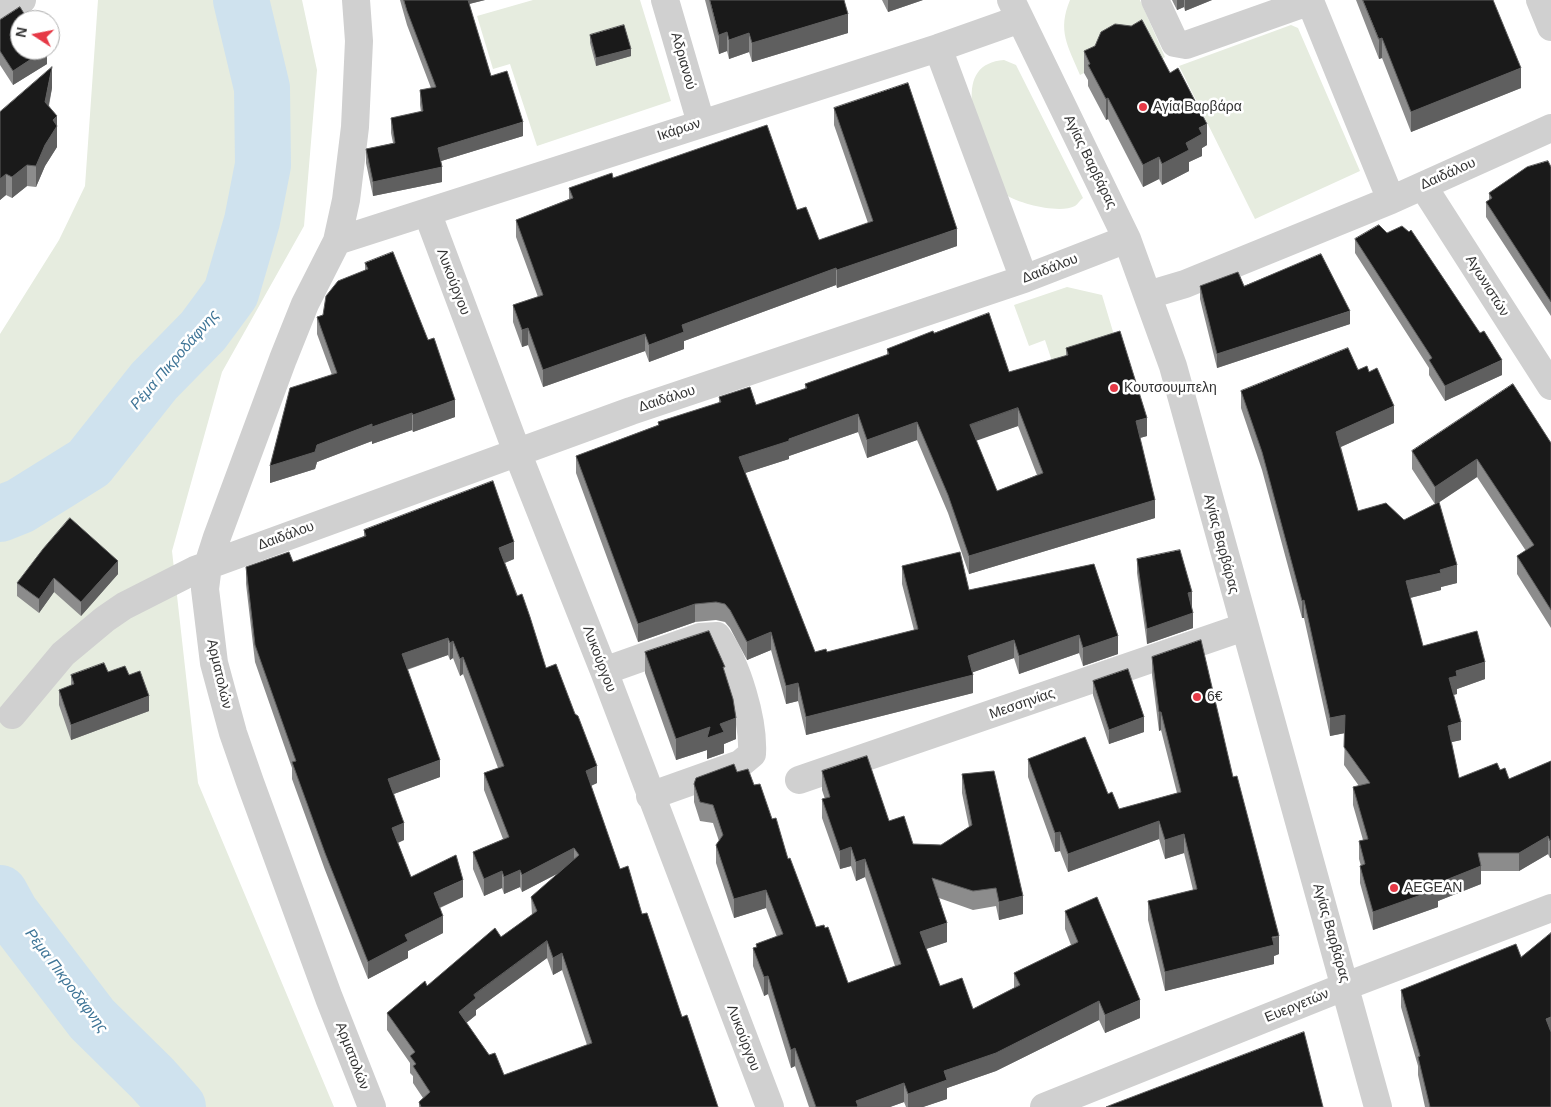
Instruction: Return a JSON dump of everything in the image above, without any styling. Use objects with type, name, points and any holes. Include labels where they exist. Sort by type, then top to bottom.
[{"type":"street","points":[[0,14],[22,0]]},
{"type":"street","points":[[337,241],[346,200],[355,127],[359,41],[356,0]]},
{"type":"street","name":"Αδριανού","points":[[665,0],[701,123]]},
{"type":"street","points":[[1155,0],[1175,43],[1186,45],[1302,4],[1312,6],[1390,200]]},
{"type":"street","points":[[1540,0],[1551,27]]},
{"type":"street","name":"Ικάρων","points":[[337,241],[938,48],[1015,9]]},
{"type":"street","name":"Αγίας Βαρβάρας","points":[[1015,9],[1127,239],[1173,366],[1378,1107]]},
{"type":"street","points":[[938,48],[1024,280]]},
{"type":"street","name":"Δαιδάλου","points":[[1148,295],[1185,284],[1390,200],[1551,128]]},
{"type":"street","name":"Αγωνιστών","points":[[1423,186],[1551,386]]},
{"type":"street","name":"Λυκούργου","points":[[428,212],[517,452],[604,671],[770,1107]]},
{"type":"street","name":"Δαιδάλου","points":[[12,715],[63,654],[105,619],[124,606],[208,565],[631,410],[1024,280],[1127,239]]},
{"type":"street","name":"Αρματολών","points":[[337,241],[305,304],[283,358],[208,565],[205,589],[214,663],[233,733],[329,998],[372,1107]]},
{"type":"street","name":"Μεσσηνίας","points":[[799,780],[1244,627]]},
{"type":"street","points":[[604,671],[700,637],[716,636],[729,654],[753,733],[752,754],[740,764],[650,796]]},
{"type":"street","name":"Ευεργετών","points":[[1044,1107],[1346,986],[1551,908]]},
{"type":"shaded area","points":[[98,0],[302,0],[317,70],[304,226],[222,372],[172,551],[198,783],[334,1107],[0,1107],[0,334],[59,240],[85,186]]},
{"type":"shaded area","points":[[533,0],[640,0],[671,101],[537,146],[510,64],[493,69],[477,16]]},
{"type":"shaded area","points":[[1070,0],[1140,0],[1165,57],[1154,64],[1080,75],[1068,47],[1064,30],[1066,11]]},
{"type":"shaded area","points":[[1291,25],[1298,28],[1360,171],[1255,219],[1179,66]]},
{"type":"shaded area","points":[[1004,60],[1016,65],[1083,198],[1075,206],[1060,209],[1040,207],[1021,202],[1006,195],[972,102],[973,85],[978,72],[988,64]]},
{"type":"shaded area","points":[[1067,287],[1102,295],[1114,335],[1052,361],[1045,340],[1029,346],[1014,305]]},
{"type":"building","points":[[404,0],[468,0],[491,76],[507,71],[523,122],[438,148],[442,167],[373,182],[366,149],[395,143],[391,118],[423,111],[420,90],[436,87]]},
{"type":"building","points":[[710,0],[844,0],[848,14],[752,43],[749,33],[729,40],[727,32],[719,35]]},
{"type":"building","points":[[1363,0],[1493,0],[1521,68],[1411,112],[1382,38],[1379,39]]},
{"type":"building","points":[[10,14],[10,60],[30,60],[13,71],[0,51],[0,20]]},
{"type":"building","name":"Αγία Βαρβάρα","points":[[1142,20],[1170,73],[1178,68],[1207,124],[1199,128],[1202,134],[1186,143],[1189,150],[1162,164],[1159,157],[1143,165],[1108,98],[1106,99],[1088,65],[1090,64],[1084,51],[1095,46],[1101,32],[1115,24],[1131,26]]},
{"type":"building","points":[[624,25],[631,49],[596,58],[590,35]]},
{"type":"building","points":[[52,67],[45,102],[57,116],[53,120],[57,126],[45,145],[36,166],[27,165],[12,177],[6,174],[0,179],[0,112]]},
{"type":"building","points":[[908,83],[957,229],[837,270],[836,268],[682,325],[684,332],[649,345],[645,334],[543,370],[528,328],[522,330],[513,305],[543,295],[516,220],[573,198],[569,188],[612,173],[613,178],[767,125],[797,210],[806,207],[819,240],[873,221],[834,108]]},
{"type":"building","points":[[1548,161],[1551,167],[1551,302],[1486,202],[1492,198],[1489,193],[1527,167]]},
{"type":"building","points":[[1379,225],[1387,233],[1402,226],[1409,232],[1411,230],[1480,333],[1484,331],[1502,360],[1445,386],[1429,360],[1432,358],[1355,239]]},
{"type":"building","points":[[393,252],[428,340],[434,338],[455,400],[372,427],[372,424],[317,445],[315,452],[270,466],[290,388],[337,373],[317,317],[323,315],[326,296],[338,281],[368,269],[365,263]]},
{"type":"building","points":[[1321,254],[1350,311],[1217,354],[1200,286],[1238,272],[1244,286]]},
{"type":"building","points":[[989,313],[1009,372],[1068,355],[1066,348],[1120,331],[1147,418],[1136,421],[1155,500],[969,556],[948,495],[917,422],[867,440],[858,414],[789,439],[789,441],[739,457],[815,652],[826,649],[827,652],[918,629],[902,566],[960,552],[969,590],[1094,564],[1118,636],[1083,648],[1079,635],[1019,656],[1014,640],[968,656],[973,675],[806,717],[798,683],[786,686],[771,632],[747,642],[725,604],[716,602],[695,604],[638,624],[576,456],[659,425],[658,422],[721,402],[719,397],[750,387],[756,405],[807,388],[805,384],[889,354],[887,349],[933,331],[934,333]],"holes":[[[1018,408],[1043,473],[997,491],[970,425]]]},
{"type":"building","points":[[1348,348],[1358,370],[1367,366],[1369,372],[1377,368],[1394,406],[1336,432],[1358,511],[1386,503],[1404,520],[1439,502],[1457,565],[1440,570],[1441,573],[1406,581],[1423,646],[1477,631],[1485,662],[1456,671],[1457,676],[1449,678],[1461,722],[1448,726],[1459,778],[1497,763],[1500,770],[1505,768],[1509,779],[1551,761],[1550,841],[1548,836],[1519,853],[1478,853],[1481,866],[1436,884],[1438,889],[1373,912],[1360,866],[1365,864],[1359,841],[1368,839],[1353,787],[1370,783],[1344,747],[1345,715],[1330,718],[1304,600],[1302,601],[1262,452],[1241,391]]},
{"type":"building","points":[[1513,384],[1551,443],[1551,610],[1517,556],[1534,545],[1477,459],[1435,487],[1412,451]]},
{"type":"building","points":[[493,481],[514,542],[499,548],[517,596],[522,594],[546,668],[556,664],[575,714],[578,716],[597,766],[586,771],[620,869],[628,866],[642,914],[647,913],[682,1017],[687,1015],[718,1107],[421,1107],[419,1102],[430,1092],[413,1066],[416,1064],[410,1056],[415,1052],[387,1013],[425,981],[427,986],[495,928],[501,937],[537,911],[531,897],[579,855],[574,848],[522,875],[520,870],[504,877],[502,871],[484,879],[473,852],[509,837],[484,773],[504,766],[463,657],[460,659],[453,641],[450,643],[448,638],[402,654],[440,760],[388,779],[404,823],[392,828],[411,877],[456,855],[463,880],[434,893],[443,916],[405,935],[408,941],[368,962],[292,762],[296,761],[255,645],[246,567],[289,552],[293,562],[366,536],[364,530]],"holes":[[[547,941],[553,958],[562,953],[592,1043],[504,1075],[495,1053],[489,1055],[459,1012],[476,998],[474,995]]]},
{"type":"building","points":[[70,518],[118,561],[81,602],[54,578],[39,599],[17,583]]},
{"type":"building","points":[[1180,550],[1192,592],[1188,593],[1193,613],[1147,629],[1137,559]]},
{"type":"building","points":[[709,631],[725,667],[723,667],[733,699],[736,718],[720,724],[724,732],[707,738],[710,727],[676,739],[645,652]]},
{"type":"building","points":[[1201,640],[1233,777],[1237,776],[1279,936],[1272,937],[1274,945],[1165,972],[1148,901],[1197,889],[1184,834],[1165,840],[1159,821],[1068,854],[1060,832],[1055,833],[1028,759],[1085,737],[1108,794],[1112,792],[1119,809],[1181,792],[1161,712],[1159,712],[1152,657]]},
{"type":"building","points":[[104,663],[108,672],[125,666],[129,675],[140,671],[149,696],[71,725],[59,690],[74,684],[71,675]]},
{"type":"building","points":[[1128,669],[1144,717],[1109,730],[1093,681]]},
{"type":"building","points":[[867,756],[889,821],[904,816],[913,844],[941,845],[972,825],[962,774],[994,771],[1023,896],[999,902],[996,888],[973,891],[932,878],[947,923],[920,932],[940,986],[962,978],[973,1009],[1020,985],[1014,973],[1078,942],[1065,911],[1097,897],[1140,1000],[1105,1015],[1099,1001],[996,1053],[944,1071],[947,1080],[908,1094],[904,1083],[856,1101],[857,1107],[816,1107],[795,1048],[791,1050],[768,976],[764,977],[753,948],[757,947],[756,944],[783,934],[766,890],[734,899],[716,845],[723,835],[713,805],[700,802],[694,784],[696,778],[734,764],[737,772],[748,769],[754,785],[760,784],[772,819],[776,818],[788,859],[790,858],[816,927],[824,925],[825,928],[828,927],[848,983],[901,964],[865,859],[856,862],[851,847],[840,851],[822,799],[830,797],[822,771]]},
{"type":"building","points":[[1551,933],[1551,1017],[1546,1019],[1551,1032],[1551,1107],[1430,1107],[1418,1057],[1420,1056],[1401,990],[1516,944],[1521,957]]},
{"type":"building","points":[[1304,1032],[1323,1107],[1106,1107],[1111,1105]]},
{"type":"waterway","name":"Ρέμα Πικροδάφνης","points":[[0,514],[20,506],[89,463],[154,381],[203,331],[231,293],[252,221],[263,165],[262,88],[241,0]]},
{"type":"waterway","name":"Ρέμα Πικροδάφνης","points":[[0,893],[11,913],[92,1019],[152,1078],[178,1107]]},
{"type":"place","name":"Αγία Βαρβάρα","points":[[1143,107]]},
{"type":"place","name":"Κουτσουμπελη","points":[[1114,388]]},
{"type":"place","name":"6€","points":[[1197,697]]},
{"type":"place","name":"AEGEAN","points":[[1394,888]]}]
